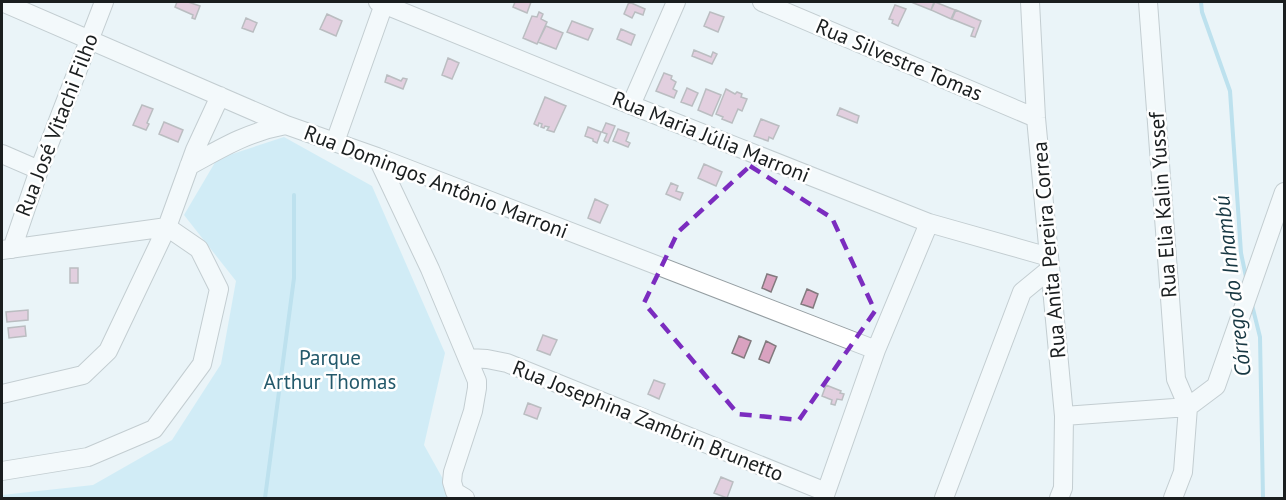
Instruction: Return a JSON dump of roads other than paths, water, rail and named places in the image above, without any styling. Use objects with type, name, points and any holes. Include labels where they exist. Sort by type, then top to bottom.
[{"type":"street","name":"Rua Domingos Antônio Marroni","points":[[2,2],[286,125],[876,350]]},
{"type":"street","name":"Rua José Vitachi Filho","points":[[7,249],[104,2]]},
{"type":"street","points":[[631,105],[676,2]]},
{"type":"street","name":"Rua Silvestre Tomas","points":[[762,2],[1036,118]]},
{"type":"street","name":"Rua Anita Pereira Correa","points":[[1030,2],[1036,118],[1064,416],[1063,488],[1059,498]]},
{"type":"street","name":"Rua Elia Kalin Yussef","points":[[1147,2],[1176,379],[1188,407]]},
{"type":"street","points":[[335,142],[381,3]]},
{"type":"street","name":"Rua Maria Júlia Marroni","points":[[381,3],[929,224],[1050,263]]},
{"type":"street","points":[[2,394],[82,375],[108,351],[167,227],[195,150],[220,96]]},
{"type":"street","points":[[189,166],[253,133],[286,125]]},
{"type":"street","points":[[2,154],[39,170]]},
{"type":"street","points":[[377,158],[430,269],[474,373],[477,388],[452,482],[455,492],[465,498]]},
{"type":"street","points":[[1064,416],[1188,407],[1216,386],[1284,192]]},
{"type":"street","points":[[825,495],[876,350],[929,224]]},
{"type":"street","points":[[2,471],[88,457],[154,429],[202,364],[219,289],[199,249],[167,227],[7,249]]},
{"type":"street","points":[[944,498],[1022,292],[1050,263]]},
{"type":"street","name":"Rua Josephina Zambrin Brunetto","points":[[468,358],[507,363],[825,495]]},
{"type":"street","points":[[1173,498],[1183,472],[1188,407]]},
{"type":"waterway","name":"Córrego do Inhambú","points":[[1201,2],[1202,12],[1230,91],[1241,253],[1246,277]]},
{"type":"waterway","points":[[265,498],[294,278],[294,195]]},
{"type":"waterway","name":"Córrego do Inhambú","points":[[1252,305],[1260,337],[1263,498]]},
{"type":"park label","name":"Parque Arthur Thomas","points":[[330,370]]}]
